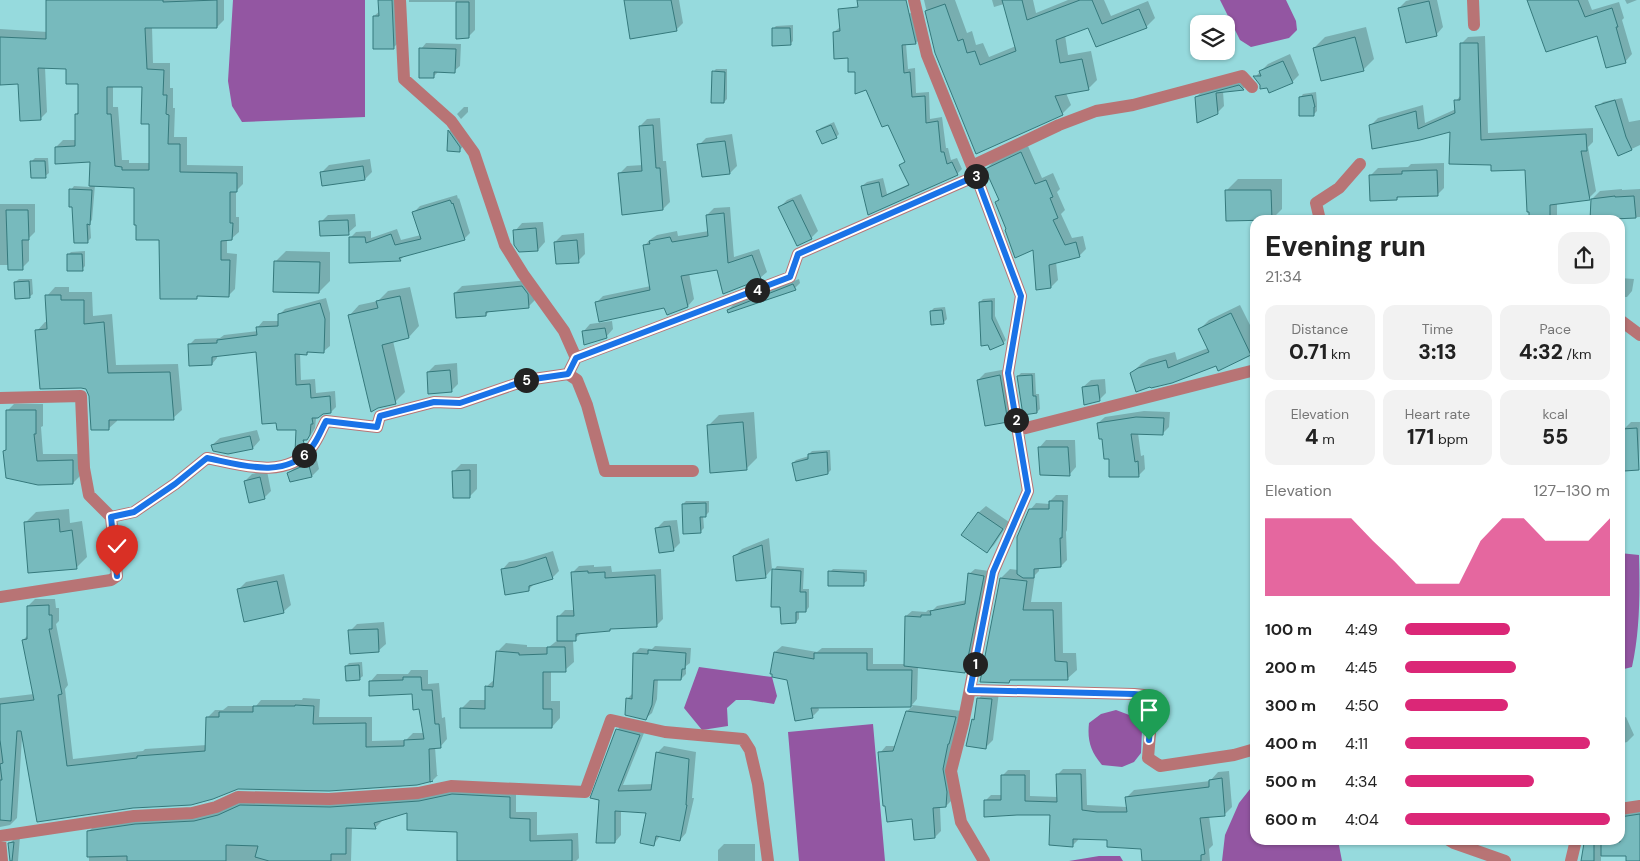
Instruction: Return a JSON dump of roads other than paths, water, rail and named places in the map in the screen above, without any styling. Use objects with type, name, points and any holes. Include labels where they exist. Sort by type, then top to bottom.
[{"type":"street","points":[[400,0],[404,79],[451,121],[474,153],[505,245],[523,274],[564,331],[576,358]]},
{"type":"street","points":[[914,0],[927,56],[974,171],[1021,296],[1008,373],[1028,491],[993,572],[963,724],[951,771],[961,822],[984,861]]},
{"type":"street","points":[[1472,0],[1474,25]]},
{"type":"street","points":[[568,374],[576,358],[790,277],[798,254],[974,171],[1059,125],[1096,111],[1133,105],[1242,76],[1252,87]]},
{"type":"street","points":[[1319,215],[1316,203],[1339,188],[1360,164]]},
{"type":"street","points":[[1625,324],[1640,335]]},
{"type":"street","points":[[1018,430],[1250,371]]},
{"type":"street","points":[[111,517],[134,512],[175,484],[207,458],[260,468],[293,464],[311,448],[326,421],[377,427],[380,416],[434,402],[460,403],[527,380],[568,374],[577,380],[587,405],[605,471],[693,471]]},
{"type":"street","points":[[0,398],[81,396],[84,468],[89,495],[111,517],[117,576],[111,580],[0,597]]},
{"type":"street","points":[[970,690],[1153,696],[1148,758],[1160,766],[1234,755],[1250,750]]},
{"type":"street","points":[[0,836],[134,816],[192,813],[216,808],[238,797],[329,799],[418,793],[451,786],[585,792],[611,720],[665,732],[742,739],[750,750],[756,776],[768,861]]},
{"type":"street","points":[[1625,808],[1640,806]]},
{"type":"street","points":[[0,840],[2,861]]},
{"type":"street","points":[[1459,845],[1505,861]]},
{"type":"street","points":[[1571,861],[1575,845]]}]
